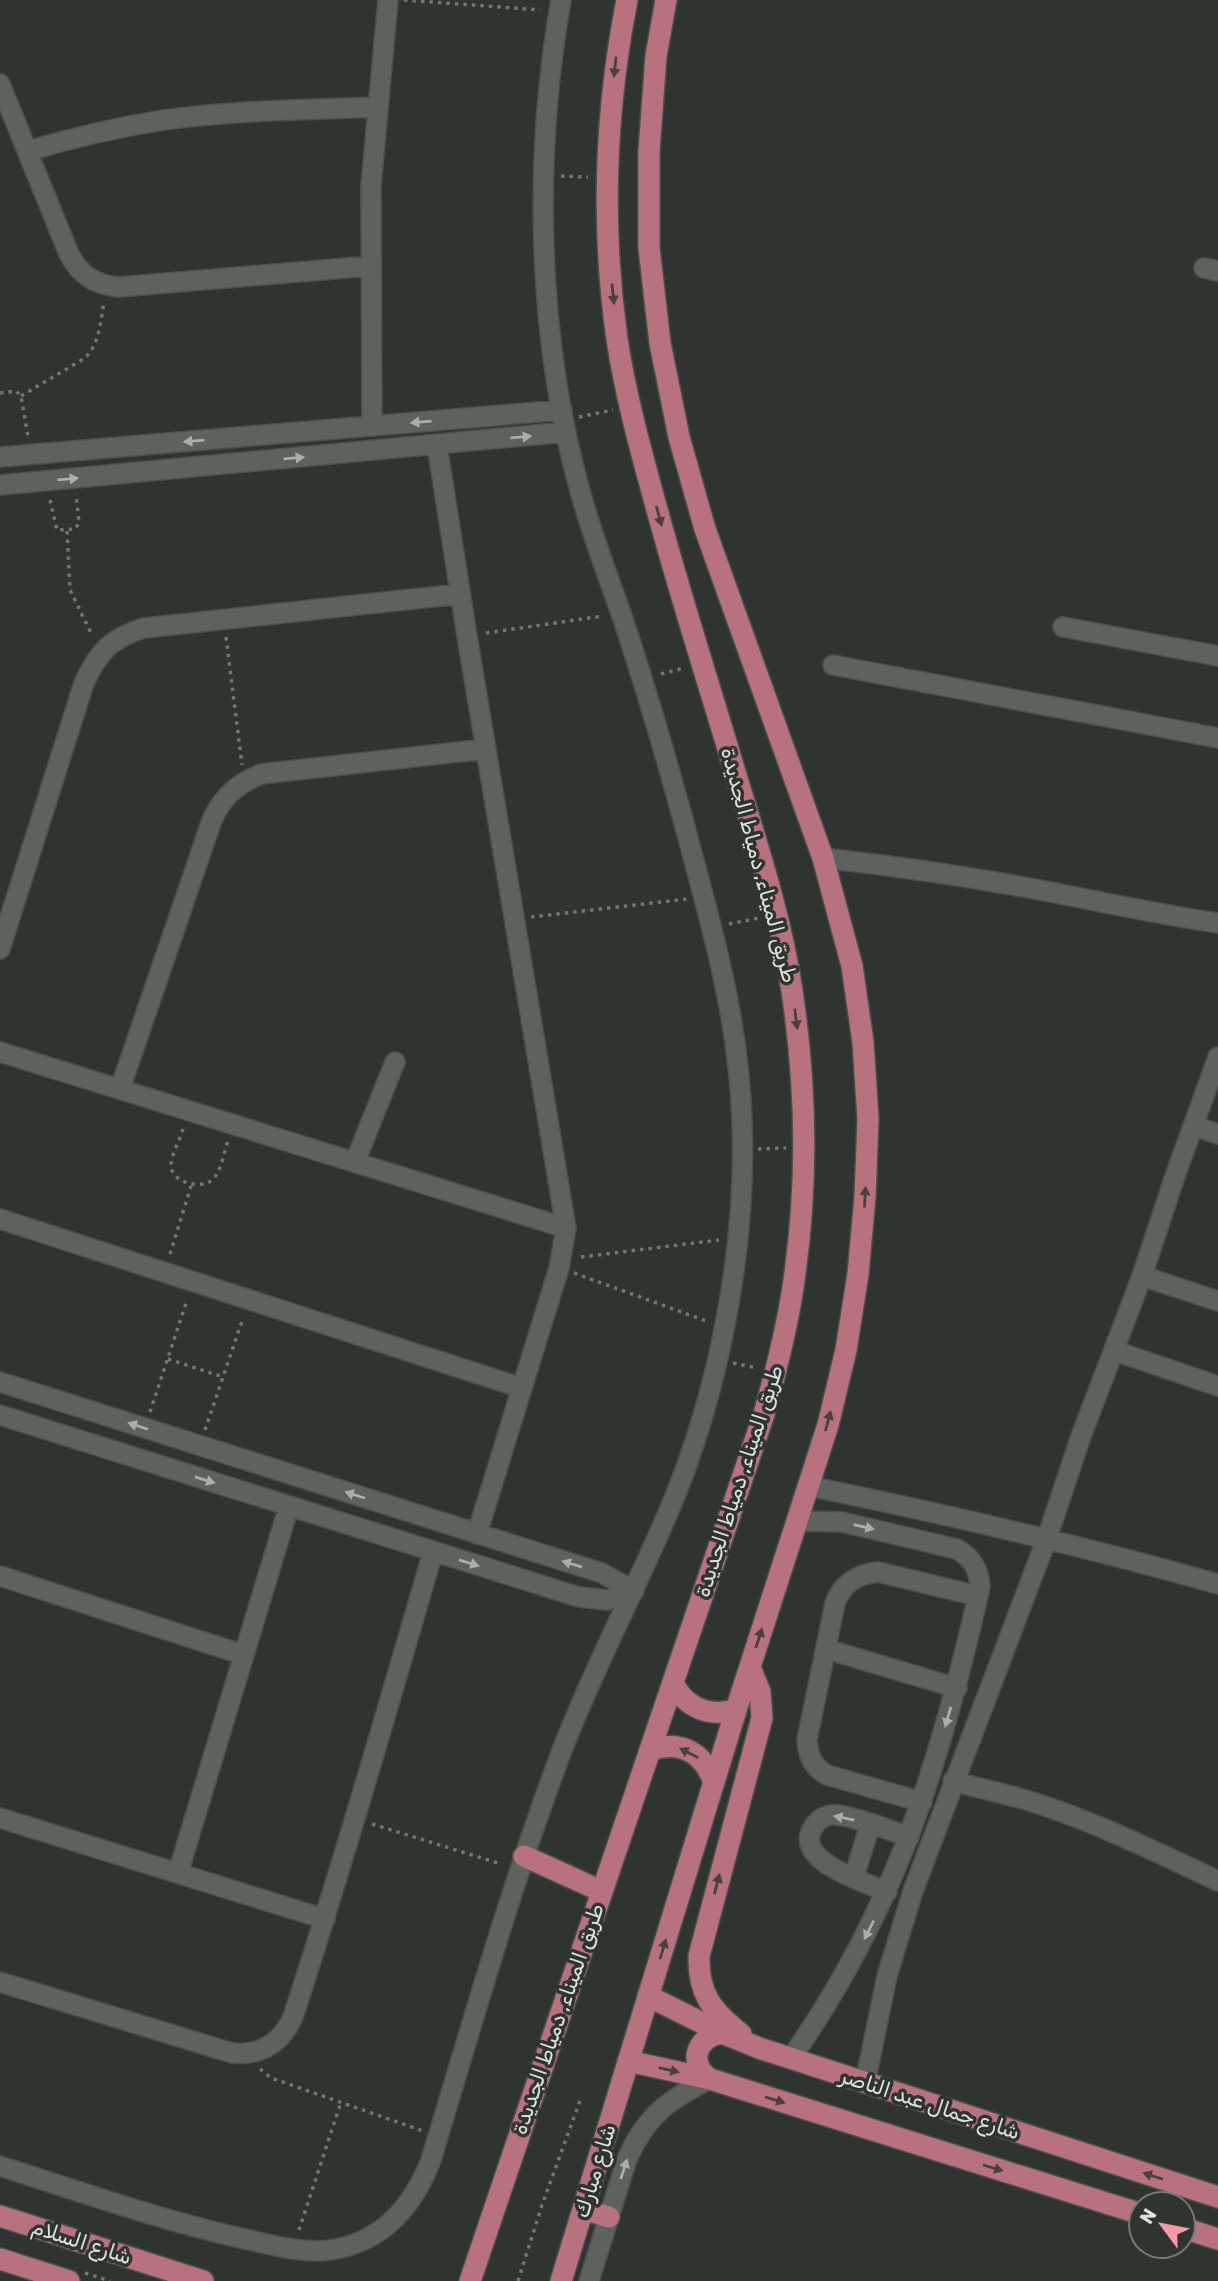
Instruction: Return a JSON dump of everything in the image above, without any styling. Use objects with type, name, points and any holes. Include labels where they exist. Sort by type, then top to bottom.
[{"type":"main road","name":"طريق الميناء, دمياط الجديدة","points":[[470,2281],[765,1414],[795,1274],[803,1202],[804,1146],[799,1046],[792,987],[776,914],[664,536],[617,340],[607,243],[607,145],[617,48],[627,0]]},
{"type":"main road","points":[[628,2061],[736,1710],[828,1425],[846,1350],[861,1249],[868,1119],[863,1042],[852,966],[823,858],[705,529],[678,437],[660,343],[649,248],[649,151],[656,56],[666,0]]},
{"type":"main road","points":[[750,1667],[760,1692],[762,1718],[701,1943],[699,1970],[701,1983],[712,2007],[720,2017],[759,2048]]},
{"type":"main road","points":[[673,1683],[685,1700],[704,1711],[726,1713],[736,1710]]},
{"type":"main road","points":[[650,1750],[673,1746],[695,1754],[704,1762],[714,1783]]},
{"type":"main road","points":[[522,1863],[601,1891]]},
{"type":"main road","name":"شارع جمال عبد الناصر","points":[[648,1996],[722,2034],[759,2048],[1218,2197]]},
{"type":"main road","points":[[710,2079],[699,2068],[697,2052],[706,2038],[722,2034]]},
{"type":"main road","name":"شارع جمال عبد الناصر","points":[[628,2061],[710,2079],[1127,2210]]},
{"type":"main road","name":"شارع مبارك","points":[[561,2281],[628,2061]]},
{"type":"main road","points":[[583,2209],[609,2217]]},
{"type":"main road","name":"شارع السلام","points":[[0,2216],[203,2281]]},
{"type":"main road","points":[[1197,2232],[1218,2239]]},
{"type":"main road","name":"شارع السلام","points":[[0,2259],[43,2277],[69,2281]]},
{"type":"street","points":[[372,426],[371,186],[388,0]]},
{"type":"street","points":[[0,2166],[175,2223],[293,2250],[344,2248],[368,2238],[389,2224],[408,2206],[422,2184],[522,1863],[563,1748],[673,1500],[692,1450],[718,1360],[737,1238],[742,1185],[739,1064],[730,1004],[713,927],[642,679],[596,548],[578,486],[564,421],[549,323],[544,254],[547,114],[560,6]]},
{"type":"street","points":[[0,83],[75,265],[94,282],[119,287],[370,266]]},
{"type":"street","points":[[28,151],[71,139],[208,115],[377,107]]},
{"type":"street","points":[[0,457],[372,426],[564,421]]},
{"type":"street","points":[[0,485],[437,444],[564,421]]},
{"type":"street","points":[[437,444],[566,1228],[560,1263],[477,1534]]},
{"type":"street","points":[[0,949],[84,683],[91,666],[101,653],[120,637],[144,628],[460,594]]},
{"type":"street","points":[[1063,627],[1218,656]]},
{"type":"street","points":[[834,665],[1218,738]]},
{"type":"street","points":[[120,1089],[212,820],[230,791],[261,774],[486,750]]},
{"type":"street","points":[[823,858],[910,868],[1218,923]]},
{"type":"street","points":[[0,1052],[566,1228]]},
{"type":"street","points":[[865,2083],[891,1963],[913,1891],[1047,1538],[1218,1057]]},
{"type":"street","points":[[355,1162],[394,1062]]},
{"type":"street","points":[[1194,1126],[1218,1134]]},
{"type":"street","points":[[0,1219],[522,1388]]},
{"type":"street","points":[[1142,1276],[1218,1301]]},
{"type":"street","points":[[1115,1351],[1218,1386]]},
{"type":"street","points":[[0,1382],[602,1573],[634,1591]]},
{"type":"street","points":[[0,1415],[593,1600],[621,1597],[634,1591]]},
{"type":"street","points":[[808,1486],[1047,1538],[1218,1584]]},
{"type":"street","points":[[178,1873],[289,1506]]},
{"type":"street","points":[[790,2058],[843,1978],[887,1892],[922,1802],[957,1688],[980,1587],[977,1568],[972,1560],[957,1549],[842,1522],[797,1521]]},
{"type":"street","points":[[0,1982],[232,2053],[254,2053],[278,2040],[287,2029],[325,1919],[433,1552]]},
{"type":"street","points":[[922,1802],[827,1774],[814,1764],[807,1748],[825,1649],[839,1594],[851,1580],[878,1572],[978,1596]]},
{"type":"street","points":[[0,1576],[244,1655]]},
{"type":"street","points":[[825,1649],[957,1688]]},
{"type":"street","points":[[953,1782],[1026,1800],[1062,1813],[1218,1881]]},
{"type":"street","points":[[887,1892],[818,1859],[810,1846],[811,1830],[828,1815],[836,1815],[909,1837]]},
{"type":"street","points":[[0,1818],[325,1919]]},
{"type":"street","points":[[853,1877],[870,1825]]},
{"type":"street","points":[[589,2281],[627,2159],[645,2126],[669,2102],[710,2079]]},
{"type":"path","points":[[402,0],[560,6]]},
{"type":"path","points":[[545,176],[607,177]]},
{"type":"path","points":[[21,396],[91,352],[96,344],[107,286]]},
{"type":"path","points":[[0,393],[16,391],[21,396],[30,454]]},
{"type":"path","points":[[564,421],[631,407]]},
{"type":"path","points":[[47,481],[55,527],[60,531],[67,531],[75,529],[79,523],[74,478]]},
{"type":"path","points":[[67,531],[70,590],[101,653]]},
{"type":"path","points":[[467,636],[621,613]]},
{"type":"path","points":[[224,620],[244,781]]},
{"type":"path","points":[[642,679],[702,663]]},
{"type":"path","points":[[515,919],[704,897]]},
{"type":"path","points":[[713,927],[776,914]]},
{"type":"path","points":[[189,1111],[171,1165],[174,1174],[192,1183],[209,1183],[216,1176],[234,1125]]},
{"type":"path","points":[[742,1150],[804,1146]]},
{"type":"path","points":[[164,1272],[192,1183]]},
{"type":"path","points":[[560,1263],[737,1238]]},
{"type":"path","points":[[560,1263],[724,1327]]},
{"type":"path","points":[[145,1428],[194,1281]]},
{"type":"path","points":[[200,1446],[249,1299]]},
{"type":"path","points":[[168,1358],[223,1377]]},
{"type":"path","points":[[718,1360],[775,1373]]},
{"type":"path","points":[[356,1819],[522,1863]]},
{"type":"path","points":[[254,2053],[259,2068],[271,2078],[438,2136]]},
{"type":"path","points":[[518,2281],[581,2098]]},
{"type":"path","points":[[293,2250],[341,2102]]}]
